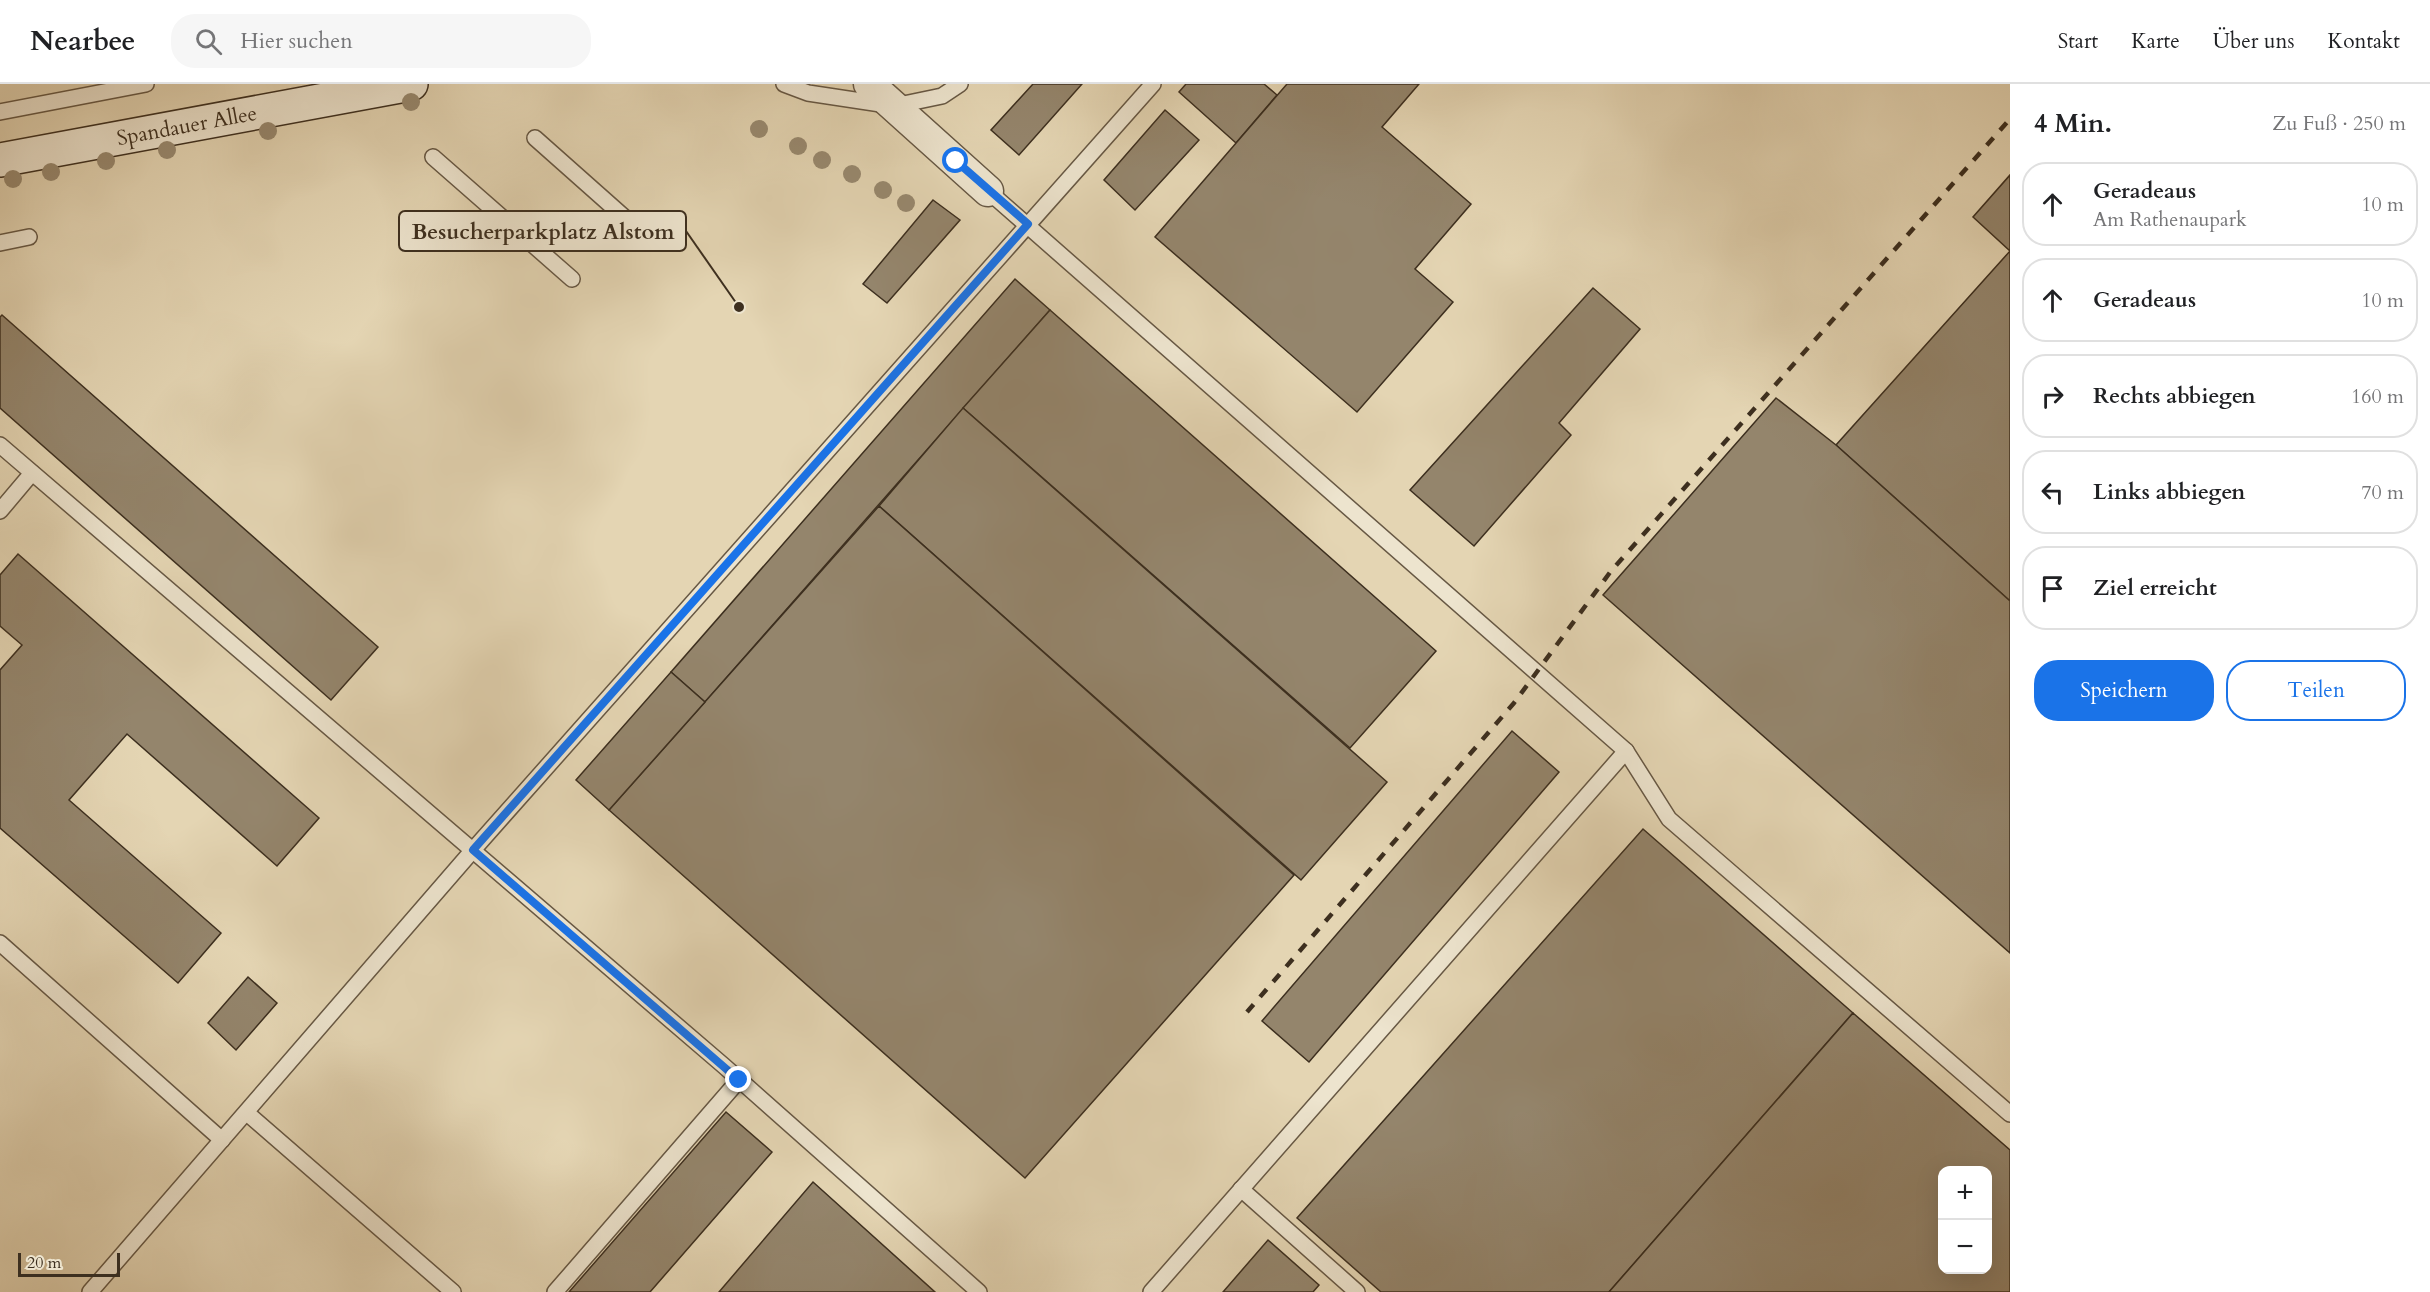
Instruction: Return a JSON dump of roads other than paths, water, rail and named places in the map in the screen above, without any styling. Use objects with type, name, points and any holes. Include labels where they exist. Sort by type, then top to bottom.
[{"type":"main road","name":"Spandauer Allee","points":[[0,160],[395,86]]},
{"type":"street","points":[[869,84],[988,191]]},
{"type":"lane","points":[[0,112],[146,84]]},
{"type":"lane","points":[[784,84],[808,93],[894,106],[942,96],[960,84]]},
{"type":"lane","points":[[90,1292],[473,850],[1153,84]]},
{"type":"lane","points":[[535,138],[624,218]]},
{"type":"lane","points":[[434,157],[572,279]]},
{"type":"lane","points":[[988,191],[1626,751],[1669,819],[2010,1114]]},
{"type":"lane","points":[[0,243],[29,237]]},
{"type":"lane","points":[[0,445],[739,1080],[979,1292]]},
{"type":"lane","points":[[0,511],[32,473]]},
{"type":"lane","points":[[1151,1292],[1626,751]]},
{"type":"lane","points":[[0,943],[222,1140]]},
{"type":"lane","points":[[555,1292],[739,1080]]},
{"type":"lane","points":[[247,1113],[453,1292]]},
{"type":"lane","points":[[1241,1189],[1357,1292]]},
{"type":"railway","points":[[1247,1012],[1514,703],[1611,571],[2010,119]]},
{"type":"place","name":"Besucherparkplatz Alstom","points":[[739,307]]}]
